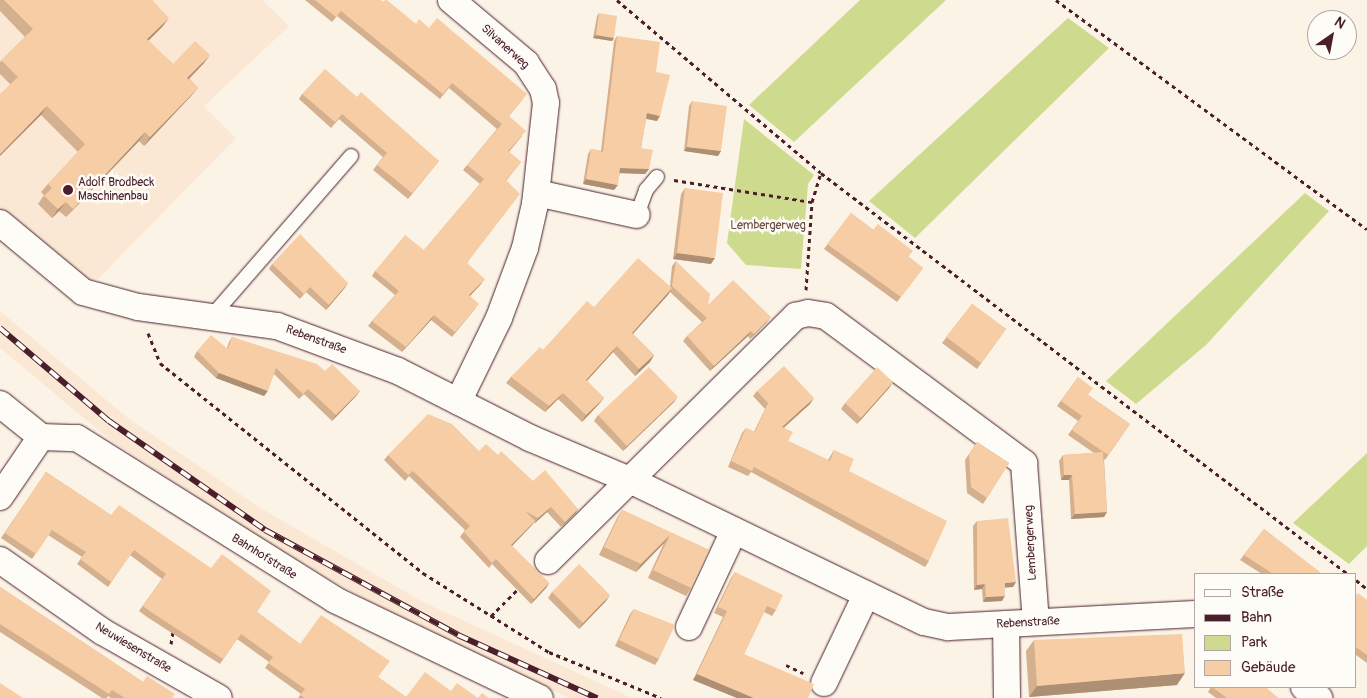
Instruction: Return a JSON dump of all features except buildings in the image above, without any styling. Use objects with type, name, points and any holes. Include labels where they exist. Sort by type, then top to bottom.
[{"type":"street","name":"Silvanerweg","points":[[451,0],[526,63],[543,89],[546,102],[537,193],[525,248],[499,318],[458,402]]},
{"type":"street","points":[[537,193],[637,215]]},
{"type":"street","name":"Rebenstraße","points":[[0,223],[83,292],[138,307],[212,316],[300,332],[398,371],[458,402],[632,481],[866,595],[932,624],[1006,624],[1194,614]]},
{"type":"street","points":[[548,561],[632,481],[796,316],[808,312]]},
{"type":"street","name":"Lembergerweg","points":[[808,312],[826,316],[1024,463],[1036,622]]},
{"type":"street","points":[[0,404],[41,437],[0,497]]},
{"type":"street","name":"Bahnhofstraße","points":[[41,437],[77,438],[335,600],[540,698]]},
{"type":"street","points":[[689,627],[734,531]]},
{"type":"street","name":"Neuwiesenstraße","points":[[0,560],[103,632],[219,698]]},
{"type":"street","points":[[824,683],[866,595]]},
{"type":"street","points":[[1006,624],[1007,698]]},
{"type":"street","points":[[1305,688],[1319,698]]},
{"type":"lane","points":[[212,316],[351,156]]},
{"type":"lane","points":[[637,215],[646,190],[657,177]]},
{"type":"path","points":[[617,0],[821,173],[1347,573]]},
{"type":"path","points":[[1056,0],[1367,229]]},
{"type":"path","points":[[808,312],[812,202],[821,173]]},
{"type":"path","points":[[657,177],[812,202]]},
{"type":"path","points":[[138,307],[160,363],[422,573],[549,652],[661,698]]},
{"type":"path","points":[[491,616],[548,561]]},
{"type":"path","points":[[1357,581],[1367,589]]},
{"type":"path","points":[[157,663],[178,626]]},
{"type":"shaded area","points":[[0,0],[262,0],[289,26],[204,106],[236,138],[99,278],[68,291],[0,234]]},
{"type":"shaded area","points":[[0,311],[128,418],[262,509],[423,602],[632,698],[569,698],[409,624],[267,544],[109,439],[0,348]]},
{"type":"green space","points":[[860,0],[946,0],[794,142],[749,105]]},
{"type":"green space","points":[[1068,18],[1109,48],[915,238],[869,201]]},
{"type":"green space","name":"Lembergerweg","points":[[744,119],[814,175],[808,184],[801,269],[746,265],[727,243]]},
{"type":"green space","points":[[1305,193],[1329,211],[1206,345],[1136,404],[1106,381]]},
{"type":"green space","points":[[1367,453],[1367,546],[1349,564],[1293,523]]},
{"type":"railway","points":[[0,328],[109,421],[265,530],[458,635],[597,698]]},
{"type":"place","name":"Adolf Brodbeck Maschinenbau","points":[[68,190]]}]
